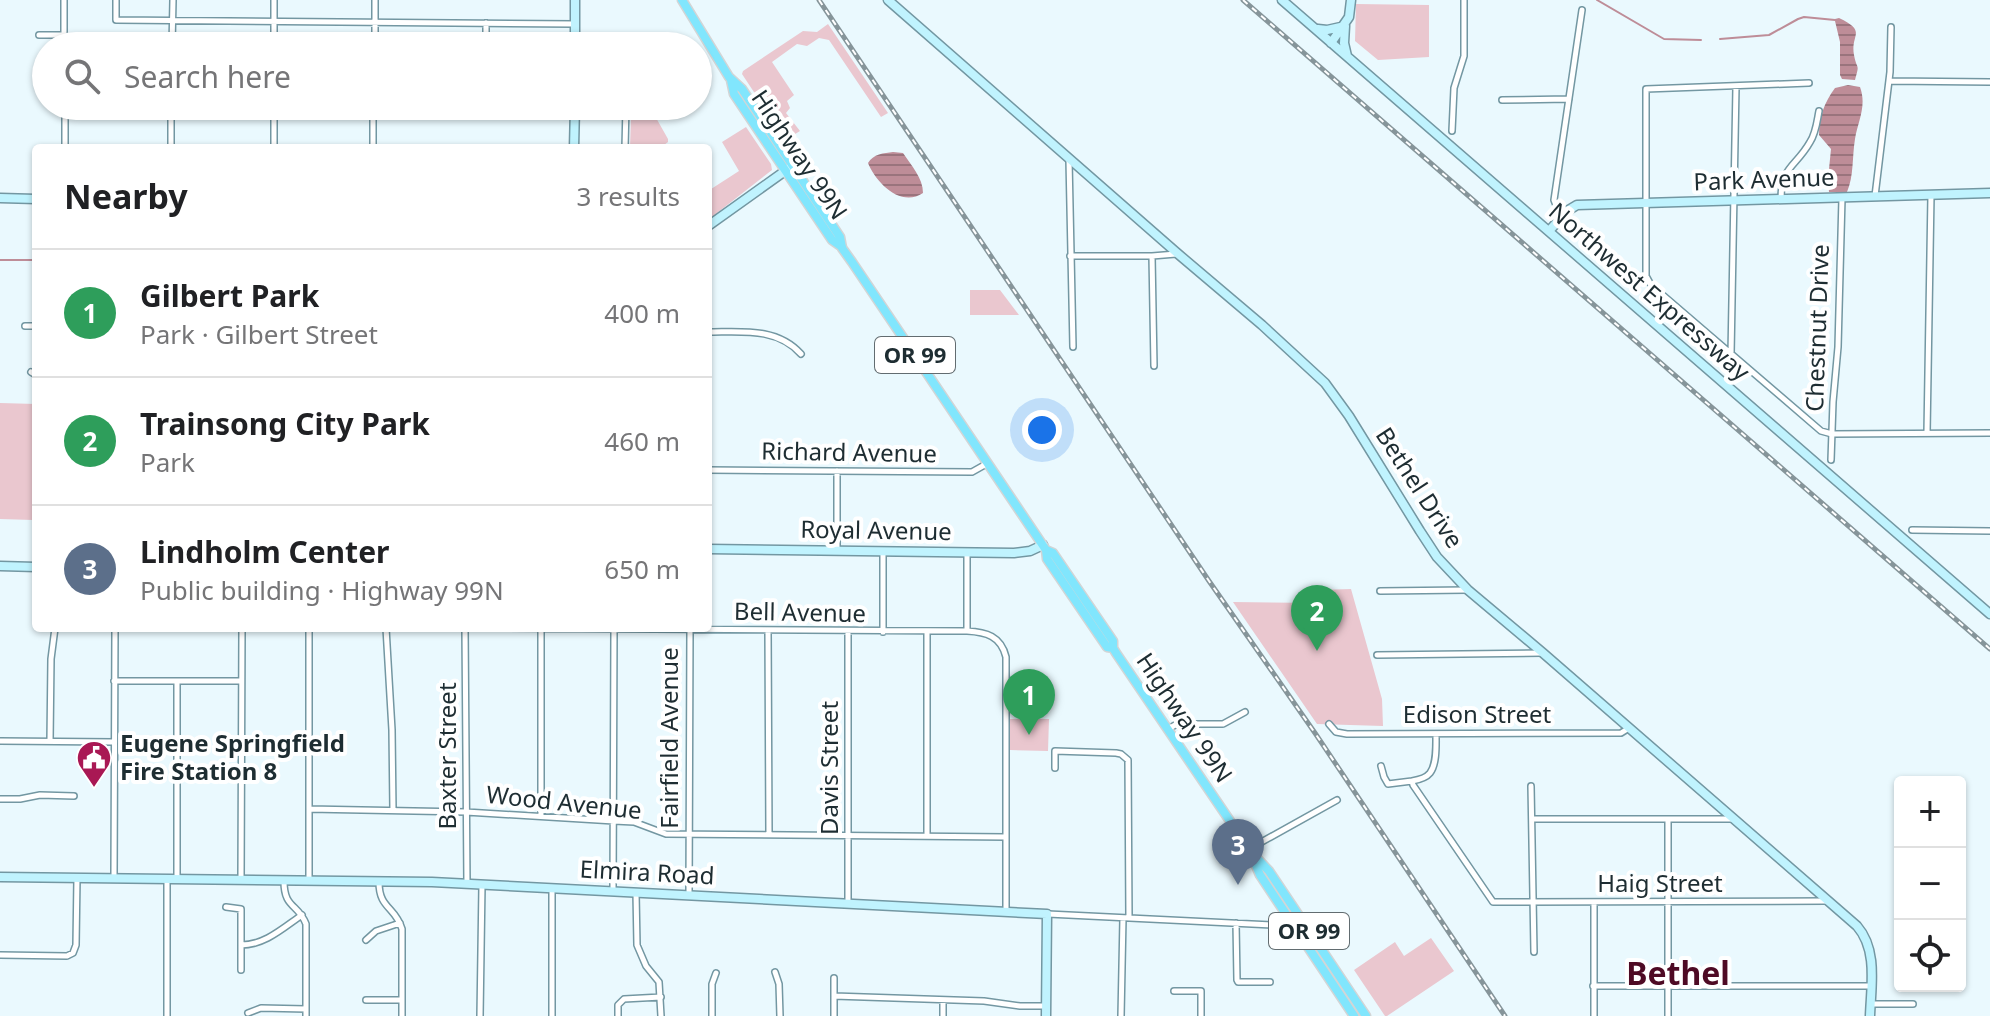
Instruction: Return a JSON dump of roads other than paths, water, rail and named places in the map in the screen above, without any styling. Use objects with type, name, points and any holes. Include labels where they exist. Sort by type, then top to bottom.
[{"type":"main road","name":"Highway 99N","points":[[682,0],[702,32]]},
{"type":"main road","name":"Highway 99N","points":[[712,49],[731,80],[742,89],[832,240],[842,248],[988,463],[1044,548],[1047,559],[1107,647],[1113,648],[1249,849],[1269,871],[1366,1016]]},
{"type":"main road","name":"Highway 99N","points":[[1249,849],[1260,875],[1354,1016]]},
{"type":"street","points":[[64,0],[64,32]]},
{"type":"street","points":[[116,0],[116,20],[575,24]]},
{"type":"street","points":[[172,32],[173,0]]},
{"type":"street","points":[[274,0],[274,32]]},
{"type":"street","points":[[375,0],[375,32]]},
{"type":"street","points":[[575,0],[575,32]]},
{"type":"street","name":"Bethel Drive","points":[[888,0],[1262,325],[1330,388],[1437,557],[1468,590],[1857,926],[1866,938],[1871,956],[1870,1016]]},
{"type":"street","name":"Northwest Expressway","points":[[1282,0],[1990,614]]},
{"type":"street","points":[[1347,57],[1345,26],[1351,0]]},
{"type":"street","points":[[1452,131],[1454,88],[1464,61],[1464,0]]},
{"type":"street","points":[[1549,231],[1563,215],[1554,200],[1582,10]]},
{"type":"street","points":[[486,23],[486,32]]},
{"type":"street","points":[[1315,29],[1345,26]]},
{"type":"street","points":[[1331,43],[1345,26]]},
{"type":"street","points":[[1874,197],[1889,81],[1891,27]]},
{"type":"street","points":[[1889,81],[1990,82]]},
{"type":"street","points":[[1809,83],[1646,90],[1645,271],[1648,280],[1821,431],[1832,434],[1990,433]]},
{"type":"street","points":[[1731,355],[1736,87]]},
{"type":"street","points":[[1502,100],[1569,99]]},
{"type":"street","points":[[1781,199],[1785,174],[1812,139],[1819,111]]},
{"type":"street","points":[[65,120],[65,144]]},
{"type":"street","points":[[171,120],[171,144]]},
{"type":"street","points":[[274,120],[274,144]]},
{"type":"street","points":[[373,120],[373,144]]},
{"type":"street","points":[[574,144],[575,120]]},
{"type":"street","points":[[625,144],[626,120]]},
{"type":"street","points":[[1069,158],[1073,347]]},
{"type":"street","points":[[712,223],[788,168]]},
{"type":"street","name":"Park Avenue","points":[[1563,215],[1577,205],[1990,193]]},
{"type":"street","points":[[1927,433],[1931,195]]},
{"type":"street","points":[[0,198],[32,199]]},
{"type":"street","name":"Chestnut Drive","points":[[1831,460],[1842,198]]},
{"type":"street","points":[[1070,256],[1177,253]]},
{"type":"street","points":[[1152,256],[1154,366]]},
{"type":"street","points":[[25,326],[32,326]]},
{"type":"street","points":[[712,332],[769,334],[783,339],[801,354]]},
{"type":"street","name":"Richard Avenue","points":[[712,470],[972,472],[988,463]]},
{"type":"street","points":[[837,471],[837,551]]},
{"type":"street","points":[[1912,530],[1990,531]]},
{"type":"street","name":"Royal Avenue","points":[[712,549],[1025,552],[1044,548]]},
{"type":"street","points":[[883,551],[883,632]]},
{"type":"street","points":[[967,552],[967,631]]},
{"type":"street","points":[[0,566],[32,567]]},
{"type":"street","points":[[1380,591],[1468,590]]},
{"type":"street","name":"Bell Avenue","points":[[712,629],[967,631],[994,637],[1005,650],[1006,657],[1006,837]]},
{"type":"street","points":[[768,630],[769,835]]},
{"type":"street","name":"Davis Street","points":[[848,631],[848,904]]},
{"type":"street","points":[[50,741],[54,632]]},
{"type":"street","points":[[114,878],[115,632]]},
{"type":"street","points":[[241,880],[242,632]]},
{"type":"street","points":[[309,632],[309,881]]},
{"type":"street","points":[[386,632],[393,810]]},
{"type":"street","name":"Baxter Street","points":[[465,632],[467,884]]},
{"type":"street","points":[[541,632],[541,816]]},
{"type":"street","points":[[613,892],[614,632]]},
{"type":"street","name":"Fairfield Avenue","points":[[689,896],[690,632]]},
{"type":"street","points":[[927,632],[927,836]]},
{"type":"street","points":[[1377,655],[1543,653]]},
{"type":"street","points":[[114,681],[241,681]]},
{"type":"street","points":[[167,1016],[177,681]]},
{"type":"street","points":[[1167,729],[1177,724],[1223,724],[1245,712]]},
{"type":"street","name":"Edison Street","points":[[1329,724],[1336,732],[1347,734],[1621,733],[1629,728]]},
{"type":"street","points":[[1381,766],[1388,784],[1423,778],[1430,773],[1436,734]]},
{"type":"street","points":[[0,741],[114,742]]},
{"type":"street","points":[[1055,768],[1055,751],[1116,753],[1128,760],[1121,1016]]},
{"type":"street","name":"Haig Street","points":[[1412,781],[1493,901],[1499,903],[1828,901]]},
{"type":"street","points":[[1531,786],[1534,952]]},
{"type":"street","points":[[0,799],[74,796]]},
{"type":"street","points":[[1249,849],[1337,800]]},
{"type":"street","name":"Wood Avenue","points":[[309,809],[466,812],[634,822],[666,834],[1006,837]]},
{"type":"street","points":[[1532,819],[1733,819]]},
{"type":"street","points":[[1668,820],[1668,1016]]},
{"type":"street","points":[[1006,837],[1006,912]]},
{"type":"street","name":"Elmira Road","points":[[0,877],[467,884],[1273,925],[1289,918]]},
{"type":"street","points":[[0,955],[67,956],[73,953],[76,945],[77,878]]},
{"type":"street","points":[[248,1013],[261,1008],[306,1012],[307,930],[302,915],[286,898],[284,881]]},
{"type":"street","points":[[379,882],[382,902],[395,913],[403,934],[402,1016]]},
{"type":"street","points":[[480,1016],[482,885]]},
{"type":"street","points":[[552,889],[552,1016]]},
{"type":"street","points":[[636,893],[637,945],[646,966],[659,982],[661,1016]]},
{"type":"street","points":[[1593,1014],[1594,903]]},
{"type":"street","points":[[226,907],[241,909],[241,970]]},
{"type":"street","points":[[1046,1016],[1047,914]]},
{"type":"street","points":[[241,945],[252,945],[271,937],[302,915]]},
{"type":"street","points":[[366,940],[376,931],[400,923]]},
{"type":"street","points":[[1236,923],[1238,982],[1270,982]]},
{"type":"street","points":[[775,972],[779,984],[780,1016]]},
{"type":"street","points":[[712,1016],[712,984],[716,973]]},
{"type":"street","points":[[834,978],[834,1016]]},
{"type":"street","points":[[1593,986],[1871,986]]},
{"type":"street","points":[[1174,991],[1201,991],[1201,1016]]},
{"type":"street","points":[[834,996],[1046,1006]]},
{"type":"street","points":[[618,1016],[618,1005],[624,999],[661,997]]},
{"type":"street","points":[[366,1000],[402,1000]]},
{"type":"street","points":[[943,1000],[943,1016]]},
{"type":"street","points":[[1871,1004],[1913,1004]]},
{"type":"waterway","points":[[1597,0],[1664,39],[1701,40]]},
{"type":"waterway","points":[[1720,39],[1769,35],[1804,17],[1835,20]]},
{"type":"waterway","points":[[0,260],[32,260]]},
{"type":"railway","points":[[819,0],[1505,1016]]},
{"type":"railway","points":[[1243,0],[1990,649]]},
{"type":"place","name":"Trainsong City Park","points":[[1317,651]]},
{"type":"place","name":"Gilbert Park","points":[[1029,735]]},
{"type":"place","name":"Eugene Springfield Fire Station 8","points":[[94,789]]},
{"type":"place","name":"Lindholm Center","points":[[1238,885]]},
{"type":"district","name":"Bethel","points":[[1678,974]]}]
